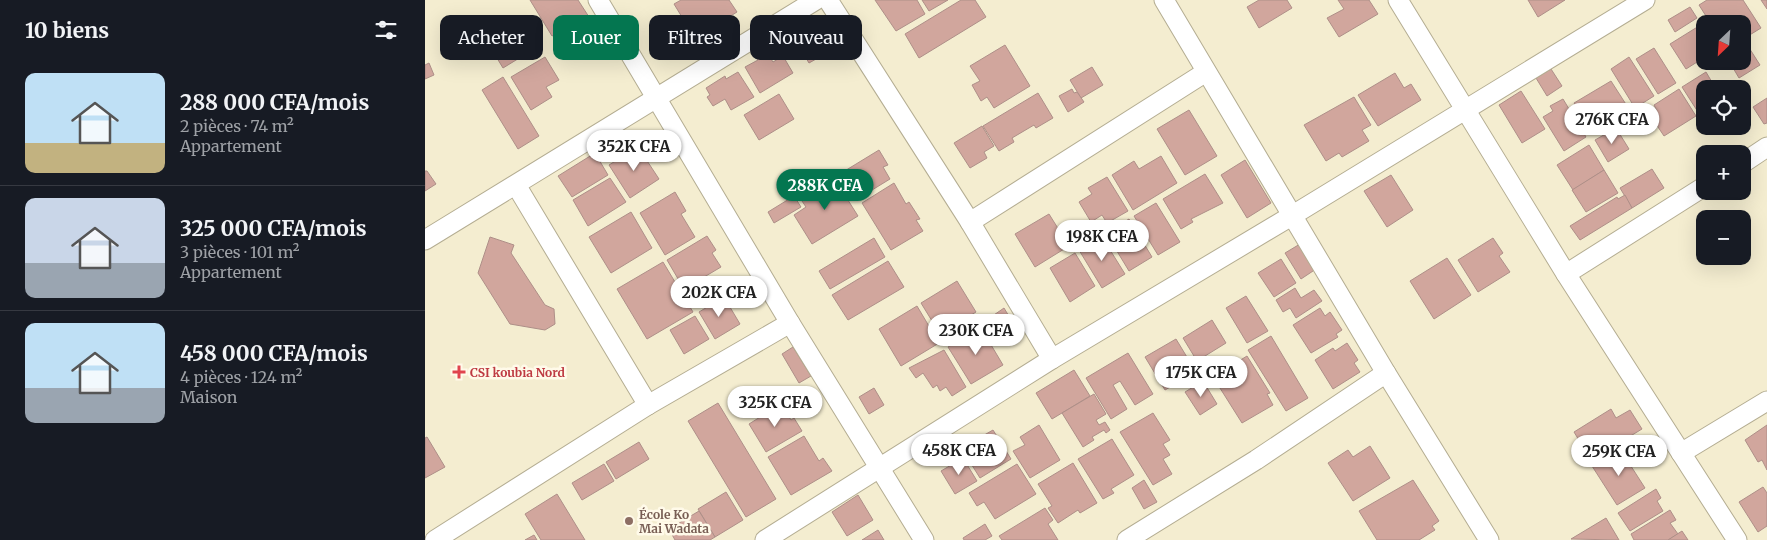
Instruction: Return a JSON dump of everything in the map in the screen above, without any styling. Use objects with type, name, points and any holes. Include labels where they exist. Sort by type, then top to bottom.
[{"type":"street","points":[[598,0],[658,97],[790,323],[924,540]]},
{"type":"street","points":[[425,240],[816,0]]},
{"type":"street","points":[[828,0],[970,222],[1052,359]]},
{"type":"street","points":[[1164,0],[1386,373],[1489,540]]},
{"type":"street","points":[[1398,0],[1566,274],[1737,540]]},
{"type":"street","points":[[765,540],[1052,359],[1293,215],[1634,3]]},
{"type":"street","points":[[970,222],[1206,72]]},
{"type":"street","points":[[1751,158],[1767,147]]},
{"type":"street","points":[[516,185],[648,405]]},
{"type":"street","points":[[1566,274],[1696,192]]},
{"type":"street","points":[[435,540],[648,405],[790,323]]},
{"type":"street","points":[[1127,540],[1256,460],[1386,373]]},
{"type":"street","points":[[1681,453],[1767,401]]},
{"type":"building","points":[[530,0],[578,0],[588,15],[553,15],[552,36],[543,21],[543,15],[539,15]]},
{"type":"building","points":[[681,0],[729,0],[737,12],[732,15],[681,15],[674,4]]},
{"type":"building","points":[[875,0],[917,0],[925,14],[896,31]]},
{"type":"building","points":[[922,0],[948,0],[929,11]]},
{"type":"building","points":[[961,0],[975,0],[986,17],[919,58],[905,34]]},
{"type":"building","points":[[1259,0],[1287,0],[1292,8],[1259,28],[1247,7]]},
{"type":"building","points":[[1338,0],[1369,0],[1378,14],[1339,37],[1327,18],[1344,9]]},
{"type":"building","points":[[1528,0],[1565,0],[1538,17]]},
{"type":"building","points":[[1707,0],[1743,0],[1761,28],[1751,34],[1751,15],[1705,15],[1699,5]]},
{"type":"building","points":[[1761,0],[1767,0],[1767,9]]},
{"type":"building","points":[[1690,7],[1696,16],[1696,19],[1675,32],[1668,20]]},
{"type":"building","points":[[1696,28],[1696,63],[1686,69],[1670,44]]},
{"type":"building","points":[[1005,45],[1030,86],[994,108],[987,97],[981,101],[972,85],[980,81],[970,66]]},
{"type":"building","points":[[1654,48],[1676,83],[1658,94],[1636,59]]},
{"type":"building","points":[[1751,51],[1760,65],[1739,78],[1734,70],[1751,70]]},
{"type":"building","points":[[545,57],[559,80],[546,87],[552,97],[531,110],[511,77],[543,60]]},
{"type":"building","points":[[1629,57],[1654,96],[1635,108],[1611,69]]},
{"type":"building","points":[[498,60],[516,60],[503,68]]},
{"type":"building","points":[[758,60],[772,60],[773,62],[785,60],[793,73],[760,93],[745,67]]},
{"type":"building","points":[[429,63],[434,75],[425,79],[425,65]]},
{"type":"building","points":[[1092,67],[1103,85],[1081,98],[1070,80]]},
{"type":"building","points":[[1551,69],[1562,86],[1547,96],[1536,78]]},
{"type":"building","points":[[738,72],[754,97],[731,110],[725,99],[713,106],[707,97],[710,95],[706,88],[725,76],[726,79]]},
{"type":"building","points":[[1706,72],[1711,80],[1696,80],[1696,109],[1682,87]]},
{"type":"building","points":[[1395,73],[1404,88],[1411,84],[1421,100],[1378,126],[1358,95]]},
{"type":"building","points":[[503,77],[539,136],[518,149],[482,90]]},
{"type":"building","points":[[1611,81],[1629,109],[1592,132],[1574,103]]},
{"type":"building","points":[[1072,89],[1074,93],[1077,92],[1084,102],[1068,112],[1059,96]]},
{"type":"building","points":[[1679,89],[1696,116],[1664,136],[1650,115],[1657,111],[1654,105]]},
{"type":"building","points":[[1521,91],[1545,129],[1522,143],[1499,105]]},
{"type":"building","points":[[1038,93],[1053,118],[1036,128],[1034,125],[1012,138],[1014,142],[999,151],[983,126]]},
{"type":"building","points":[[779,94],[794,119],[759,140],[744,115]]},
{"type":"building","points":[[1354,97],[1371,125],[1362,130],[1369,141],[1342,157],[1339,153],[1326,161],[1304,125]]},
{"type":"building","points":[[1767,98],[1767,123],[1764,124],[1753,107]]},
{"type":"building","points":[[1563,99],[1586,137],[1564,151],[1543,117],[1553,111],[1550,106]]},
{"type":"building","points":[[1189,110],[1217,156],[1185,175],[1157,129]]},
{"type":"building","points":[[982,126],[994,146],[984,152],[987,158],[970,168],[954,143]]},
{"type":"building","points":[[1616,128],[1629,149],[1608,162],[1595,140]]},
{"type":"building","points":[[1589,145],[1604,170],[1573,190],[1557,165]]},
{"type":"building","points":[[638,147],[659,179],[630,198],[609,165]]},
{"type":"building","points":[[879,150],[888,165],[883,167],[890,179],[859,198],[843,172]]},
{"type":"building","points":[[595,153],[608,175],[572,197],[558,176]]},
{"type":"building","points":[[1161,156],[1177,183],[1133,210],[1112,175],[1134,161],[1139,169]]},
{"type":"building","points":[[1245,160],[1271,203],[1247,218],[1221,175]]},
{"type":"building","points":[[1652,169],[1664,188],[1632,208],[1620,188]]},
{"type":"building","points":[[1604,170],[1618,193],[1586,212],[1572,190]]},
{"type":"building","points":[[425,171],[427,171],[436,184],[425,191]]},
{"type":"building","points":[[1205,174],[1223,203],[1191,219],[1193,222],[1181,229],[1163,199]]},
{"type":"building","points":[[1391,175],[1413,210],[1387,227],[1364,191]]},
{"type":"building","points":[[1107,177],[1128,211],[1107,223],[1102,215],[1091,222],[1079,202],[1092,194],[1088,188]]},
{"type":"building","points":[[610,178],[626,202],[588,226],[573,200]]},
{"type":"building","points":[[834,178],[858,216],[812,244],[794,215],[806,207],[800,198]]},
{"type":"building","points":[[894,183],[906,204],[909,202],[920,219],[916,220],[923,231],[891,250],[862,203]]},
{"type":"building","points":[[675,192],[686,211],[681,214],[695,237],[665,255],[640,213]]},
{"type":"building","points":[[1625,195],[1632,208],[1580,240],[1570,226],[1617,197],[1618,199]]},
{"type":"building","points":[[794,196],[801,207],[774,223],[768,212]]},
{"type":"building","points":[[1156,203],[1180,242],[1158,255],[1134,216]]},
{"type":"building","points":[[631,212],[652,248],[611,273],[589,237]]},
{"type":"building","points":[[1049,214],[1069,246],[1035,267],[1015,234]]},
{"type":"building","points":[[1129,219],[1152,257],[1129,271],[1106,233]]},
{"type":"building","points":[[707,236],[716,250],[712,253],[721,267],[684,289],[667,260]]},
{"type":"building","points":[[490,237],[514,245],[511,253],[545,305],[554,309],[555,324],[545,330],[510,324],[478,273]]},
{"type":"building","points":[[1102,237],[1125,274],[1102,288],[1079,250]]},
{"type":"building","points":[[874,238],[885,257],[830,289],[819,271]]},
{"type":"building","points":[[1493,238],[1503,253],[1499,256],[1510,272],[1478,292],[1458,260]]},
{"type":"building","points":[[1300,244],[1316,269],[1301,279],[1285,253]]},
{"type":"building","points":[[1075,253],[1095,286],[1070,302],[1050,268]]},
{"type":"building","points":[[1447,258],[1471,295],[1434,319],[1410,281]]},
{"type":"building","points":[[1281,259],[1296,283],[1274,297],[1258,273]]},
{"type":"building","points":[[888,261],[904,287],[848,320],[832,295]]},
{"type":"building","points":[[663,262],[693,312],[647,339],[617,289]]},
{"type":"building","points":[[957,281],[976,312],[940,334],[921,303]]},
{"type":"building","points":[[1295,288],[1301,298],[1314,290],[1322,301],[1296,318],[1290,308],[1283,312],[1276,300]]},
{"type":"building","points":[[1246,296],[1268,331],[1247,343],[1226,308]]},
{"type":"building","points":[[724,297],[740,324],[715,339],[699,312]]},
{"type":"building","points":[[917,306],[939,343],[901,366],[879,329]]},
{"type":"building","points":[[1004,308],[1013,323],[1000,331],[991,317]]},
{"type":"building","points":[[1320,308],[1325,316],[1330,312],[1342,330],[1336,334],[1338,337],[1311,353],[1293,325]]},
{"type":"building","points":[[695,316],[709,339],[684,354],[670,330]]},
{"type":"building","points":[[1212,320],[1226,343],[1197,361],[1183,338]]},
{"type":"building","points":[[981,328],[1003,365],[971,384],[948,347]]},
{"type":"building","points":[[1271,336],[1308,398],[1286,411],[1248,350]]},
{"type":"building","points":[[1176,339],[1196,372],[1165,390],[1145,357]]},
{"type":"building","points":[[1347,343],[1358,360],[1354,363],[1360,372],[1333,389],[1315,360],[1333,348],[1335,351]]},
{"type":"building","points":[[793,347],[811,376],[799,383],[782,354]]},
{"type":"building","points":[[944,350],[966,387],[952,396],[946,387],[940,391],[937,385],[933,388],[923,373],[916,378],[909,368]]},
{"type":"building","points":[[1128,353],[1153,394],[1135,405],[1120,381],[1113,385],[1127,409],[1111,419],[1086,378]]},
{"type":"building","points":[[1247,356],[1270,393],[1267,394],[1273,405],[1242,423],[1213,377]]},
{"type":"building","points":[[1074,370],[1090,396],[1052,419],[1036,393]]},
{"type":"building","points":[[1203,381],[1217,404],[1200,415],[1185,392]]},
{"type":"building","points":[[874,388],[884,405],[869,414],[859,397]]},
{"type":"building","points":[[1094,394],[1106,414],[1096,420],[1099,425],[1105,422],[1110,430],[1106,433],[1104,430],[1092,437],[1094,440],[1083,447],[1062,413]]},
{"type":"building","points":[[718,403],[776,499],[746,517],[688,421]]},
{"type":"building","points":[[781,404],[791,420],[794,418],[802,431],[766,452],[749,424]]},
{"type":"building","points":[[1611,409],[1616,418],[1630,410],[1642,429],[1591,460],[1574,432]]},
{"type":"building","points":[[1153,413],[1170,440],[1163,444],[1170,455],[1163,459],[1172,474],[1153,485],[1120,432]]},
{"type":"building","points":[[1039,425],[1060,460],[1030,478],[1013,451],[1025,445],[1020,437]]},
{"type":"building","points":[[1767,425],[1767,470],[1762,460],[1758,462],[1745,440]]},
{"type":"building","points":[[993,430],[1011,459],[980,478],[965,454],[982,443],[979,438]]},
{"type":"building","points":[[804,436],[819,461],[823,458],[832,471],[791,495],[768,457]]},
{"type":"building","points":[[427,437],[445,467],[425,478],[425,438]]},
{"type":"building","points":[[1112,439],[1134,475],[1111,489],[1114,493],[1103,499],[1078,459]]},
{"type":"building","points":[[639,442],[649,459],[616,479],[606,462]]},
{"type":"building","points":[[1370,446],[1390,478],[1353,501],[1328,463],[1348,450],[1353,457]]},
{"type":"building","points":[[1620,449],[1645,488],[1617,505],[1592,466]]},
{"type":"building","points":[[963,458],[977,481],[955,494],[941,471]]},
{"type":"building","points":[[1073,463],[1097,503],[1080,513],[1078,510],[1058,523],[1048,508],[1052,506],[1038,484]]},
{"type":"building","points":[[604,464],[614,481],[582,500],[572,483]]},
{"type":"building","points":[[1017,464],[1036,494],[995,519],[984,502],[977,506],[969,493]]},
{"type":"building","points":[[1144,480],[1157,502],[1144,509],[1132,488]]},
{"type":"building","points":[[1413,480],[1439,521],[1432,526],[1435,530],[1419,540],[1377,540],[1359,511]]},
{"type":"building","points":[[1763,487],[1767,493],[1767,526],[1758,532],[1739,502]]},
{"type":"building","points":[[1656,489],[1661,498],[1657,501],[1663,511],[1630,531],[1618,513]]},
{"type":"building","points":[[726,492],[743,520],[715,537],[698,509]]},
{"type":"building","points":[[557,494],[585,540],[541,540],[525,514]]},
{"type":"building","points":[[858,495],[873,520],[847,536],[832,512]]},
{"type":"building","points":[[1045,508],[1053,520],[1048,524],[1058,540],[1002,540],[999,536]]},
{"type":"building","points":[[1670,510],[1676,520],[1670,523],[1678,534],[1668,540],[1634,540],[1631,534]]},
{"type":"building","points":[[699,511],[715,537],[710,540],[675,540],[669,529]]},
{"type":"building","points":[[1606,518],[1619,540],[1571,539]]},
{"type":"building","points":[[985,524],[992,536],[985,540],[964,540],[963,538]]},
{"type":"building","points":[[878,530],[884,540],[862,540]]},
{"type":"building","points":[[1682,531],[1688,540],[1668,540]]},
{"type":"building","points":[[534,535],[537,540],[525,540]]},
{"type":"place","name":"CSI koubia Nord","points":[[459,372]]},
{"type":"place","name":"École Ko Mai Wadata","points":[[629,521]]}]
